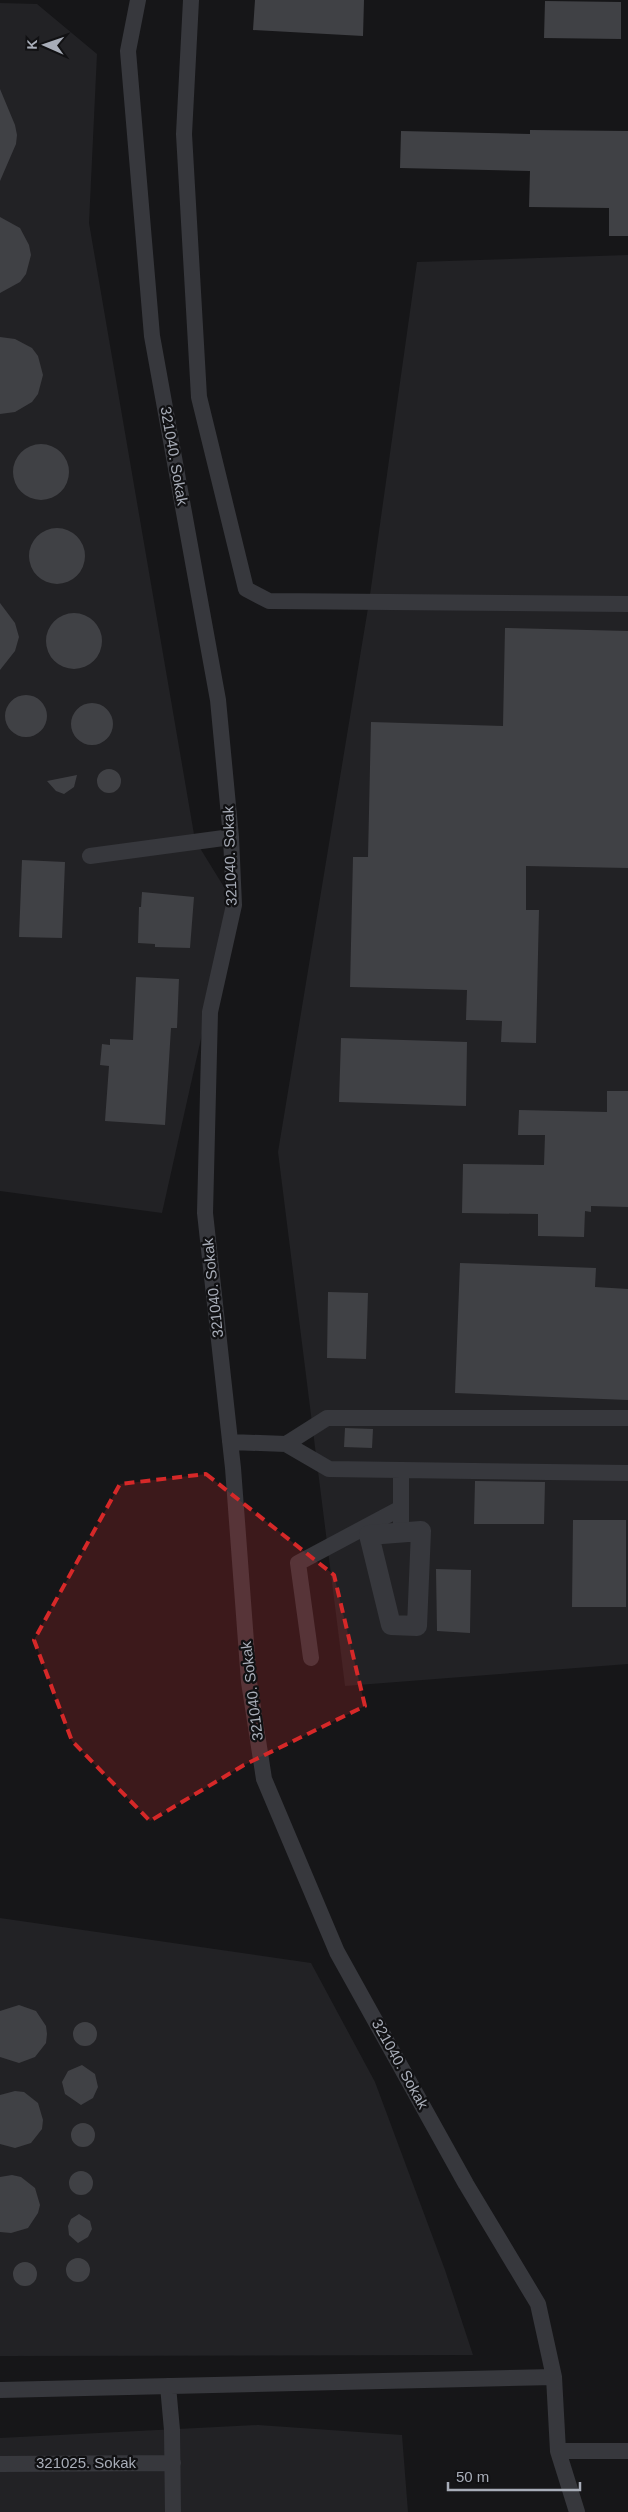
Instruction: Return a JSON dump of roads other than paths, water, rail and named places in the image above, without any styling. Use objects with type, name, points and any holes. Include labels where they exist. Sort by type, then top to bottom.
[{"type":"street","name":"321040. Sokak","points":[[138,0],[128,51],[152,336],[218,700],[231,837],[234,906],[210,1012],[205,1212],[230,1442],[249,1682],[264,1779],[337,1952],[466,2184],[538,2304],[554,2377],[558,2450],[577,2512]]},
{"type":"street","points":[[191,0],[184,134],[199,397],[246,589],[269,601],[628,604]]},
{"type":"street","points":[[90,856],[231,837]]},
{"type":"street","points":[[286,1444],[327,1418],[628,1418]]},
{"type":"street","points":[[230,1442],[286,1444],[329,1470],[628,1473]]},
{"type":"street","points":[[401,1470],[401,1532]]},
{"type":"street","points":[[311,1658],[298,1564],[401,1508]]},
{"type":"street","points":[[421,1531],[417,1626],[391,1625],[369,1535],[401,1532],[421,1531]]},
{"type":"street","points":[[0,2390],[554,2377]]},
{"type":"street","points":[[168,2386],[172,2463],[172,2512]]},
{"type":"street","points":[[558,2450],[628,2451]]},
{"type":"street","name":"321025. Sokak","points":[[0,2464],[172,2463]]}]
